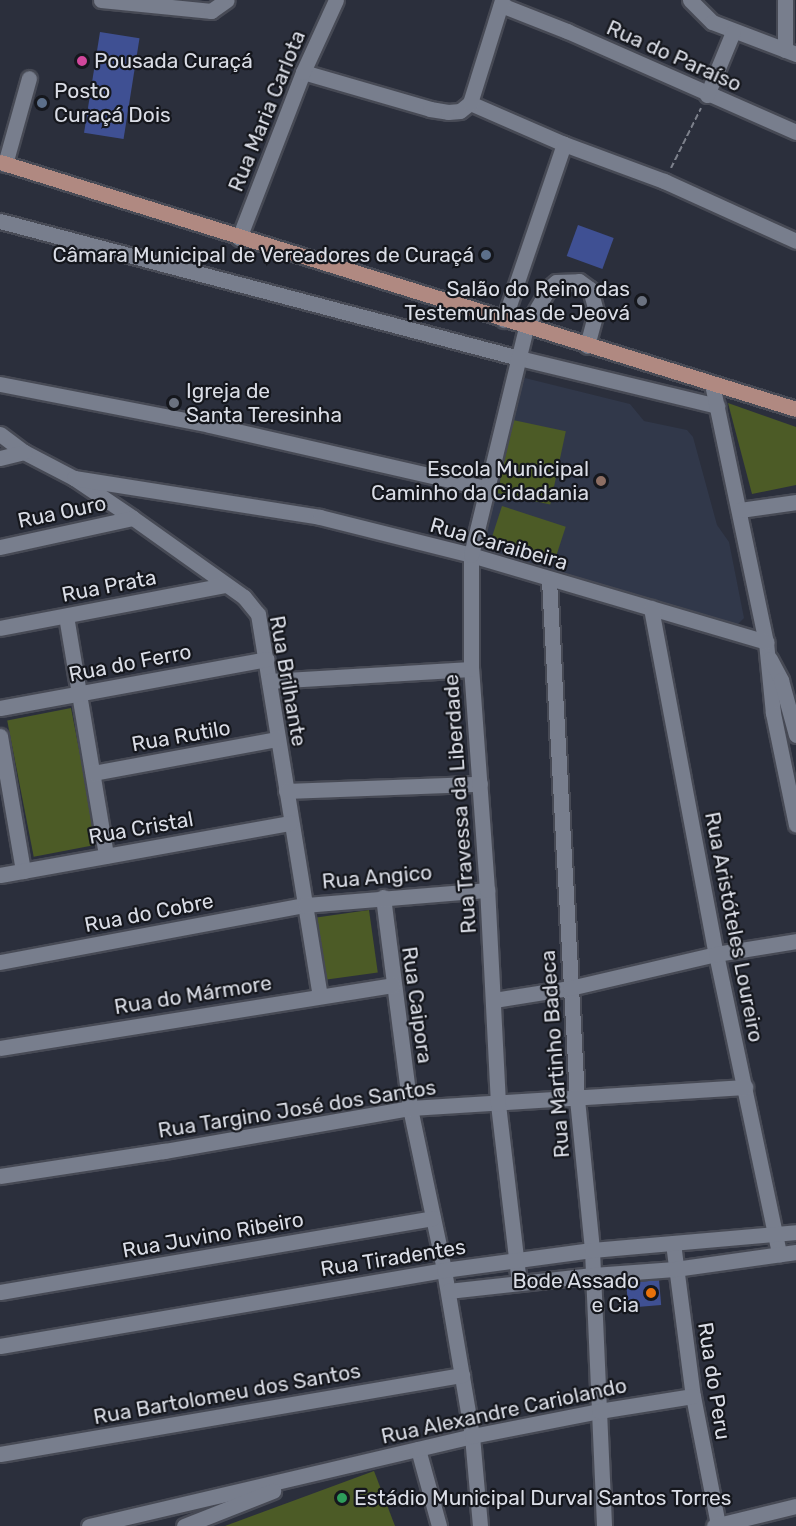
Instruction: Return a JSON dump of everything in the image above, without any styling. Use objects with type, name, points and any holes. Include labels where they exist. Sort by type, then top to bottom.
[{"type":"main road","points":[[2,163],[796,410]]},
{"type":"street","points":[[101,0],[211,10],[220,7],[227,0]]},
{"type":"street","name":"Rua Maria Carlota","points":[[239,238],[303,72],[336,0]]},
{"type":"street","points":[[690,0],[712,22],[732,32],[791,52],[785,0]]},
{"type":"street","points":[[303,72],[430,109],[460,111],[470,103],[502,3]]},
{"type":"street","name":"Rua do Paraíso","points":[[502,3],[707,95],[796,132]]},
{"type":"street","points":[[707,95],[732,32]]},
{"type":"street","points":[[2,163],[29,78]]},
{"type":"street","points":[[470,103],[564,144],[664,181],[796,241]]},
{"type":"street","points":[[504,320],[564,144]]},
{"type":"street","points":[[0,221],[519,358],[717,406]]},
{"type":"street","name":"Rua Travessa da Liberdade","points":[[519,1283],[498,1104],[494,1000],[471,669],[471,555],[526,327],[549,288],[556,282],[579,281],[590,290],[596,312],[587,346]]},
{"type":"street","points":[[0,384],[210,425],[486,488]]},
{"type":"street","points":[[712,384],[768,649],[781,680],[796,735]]},
{"type":"street","name":"Rua Brilhante","points":[[0,434],[24,452],[75,478],[133,518],[244,597],[258,614],[267,659],[290,823],[320,996]]},
{"type":"street","points":[[0,458],[24,452]]},
{"type":"street","name":"Rua Caraibeira","points":[[75,478],[320,518],[471,555],[651,609],[768,649]]},
{"type":"street","points":[[740,510],[796,502]]},
{"type":"street","name":"Rua Ouro","points":[[0,547],[133,518]]},
{"type":"street","name":"Rua Martinho Badeca","points":[[549,580],[565,840],[570,988],[577,1099],[592,1250],[604,1526]]},
{"type":"street","name":"Rua Prata","points":[[0,628],[225,585]]},
{"type":"street","name":"Rua Aristóteles Loureiro","points":[[651,609],[716,954],[746,1088],[779,1254]]},
{"type":"street","points":[[66,616],[106,856]]},
{"type":"street","points":[[768,649],[768,676],[773,713],[796,825]]},
{"type":"street","name":"Rua do Ferro","points":[[0,708],[267,659]]},
{"type":"street","points":[[269,681],[471,669]]},
{"type":"street","points":[[0,736],[5,790],[23,871]]},
{"type":"street","name":"Rua Rutilo","points":[[93,773],[277,739]]},
{"type":"street","points":[[286,791],[480,784]]},
{"type":"street","name":"Rua Cristal","points":[[0,875],[290,823]]},
{"type":"street","name":"Rua Angico","points":[[305,904],[487,890]]},
{"type":"street","name":"Rua Caipora","points":[[382,897],[410,1108],[448,1291],[472,1436],[480,1526]]},
{"type":"street","name":"Rua do Cobre","points":[[0,962],[305,904]]},
{"type":"street","points":[[494,1000],[570,988],[716,954],[796,941]]},
{"type":"street","name":"Rua do Mármore","points":[[0,1048],[393,985]]},
{"type":"street","name":"Rua Targino José dos Santos","points":[[0,1176],[164,1151],[410,1108],[746,1088]]},
{"type":"street","name":"Rua Juvino Ribeiro","points":[[0,1292],[433,1218]]},
{"type":"street","name":"Rua Tiradentes","points":[[0,1346],[444,1270],[592,1250],[796,1232]]},
{"type":"street","name":"Rua do Peru","points":[[673,1243],[693,1396],[716,1525]]},
{"type":"street","name":"Rua Tiradentes","points":[[448,1291],[593,1275],[675,1269],[796,1252]]},
{"type":"street","name":"Rua Bartolomeu dos Santos","points":[[0,1454],[462,1375]]},
{"type":"street","name":"Rua Alexandre Cariolando","points":[[89,1526],[472,1436],[599,1411],[693,1396]]},
{"type":"street","points":[[417,1449],[439,1526]]},
{"type":"street","name":"Rua Alexandre Cariolando","points":[[184,1526],[324,1471]]},
{"type":"street","points":[[716,1525],[796,1506]]},
{"type":"path","points":[[664,181],[707,95]]},
{"type":"shaded area","name":"Escola Municipal Caminho da Cidadania","points":[[525,378],[630,404],[644,421],[687,430],[693,437],[717,525],[729,542],[744,618],[736,626],[487,554],[483,546],[518,384]]},
{"type":"green space","points":[[728,403],[796,427],[796,485],[752,494]]},
{"type":"green space","points":[[513,420],[566,431],[550,505],[497,493]]},
{"type":"green space","points":[[502,506],[566,527],[556,558],[492,537]]},
{"type":"green space","points":[[71,708],[98,844],[34,857],[7,720]]},
{"type":"green space","points":[[369,910],[378,972],[325,980],[317,917]]},
{"type":"green space","name":"Estádio Municipal Durval Santos Torres","points":[[374,1471],[395,1526],[225,1526]]},
{"type":"building","points":[[100,32],[140,38],[124,139],[84,133]]},
{"type":"building","points":[[578,225],[614,238],[602,269],[567,256]]},
{"type":"building","points":[[659,1280],[661,1305],[628,1308],[626,1283]]},
{"type":"place","name":"Pousada Curaçá","points":[[82,61]]},
{"type":"place","name":"Posto Curaçá Dois","points":[[42,103]]},
{"type":"place","name":"Câmara Municipal de Vereadores de Curaçá","points":[[486,255]]},
{"type":"place","name":"Salão do Reino das Testemunhas de Jeová","points":[[642,301]]},
{"type":"place","name":"Igreja de Santa Teresinha","points":[[174,403]]},
{"type":"place","name":"Escola Municipal Caminho da Cidadania","points":[[601,481]]},
{"type":"place","name":"Bode Assado e Cia","points":[[651,1293]]},
{"type":"place","name":"Estádio Municipal Durval Santos Torres","points":[[342,1498]]}]
